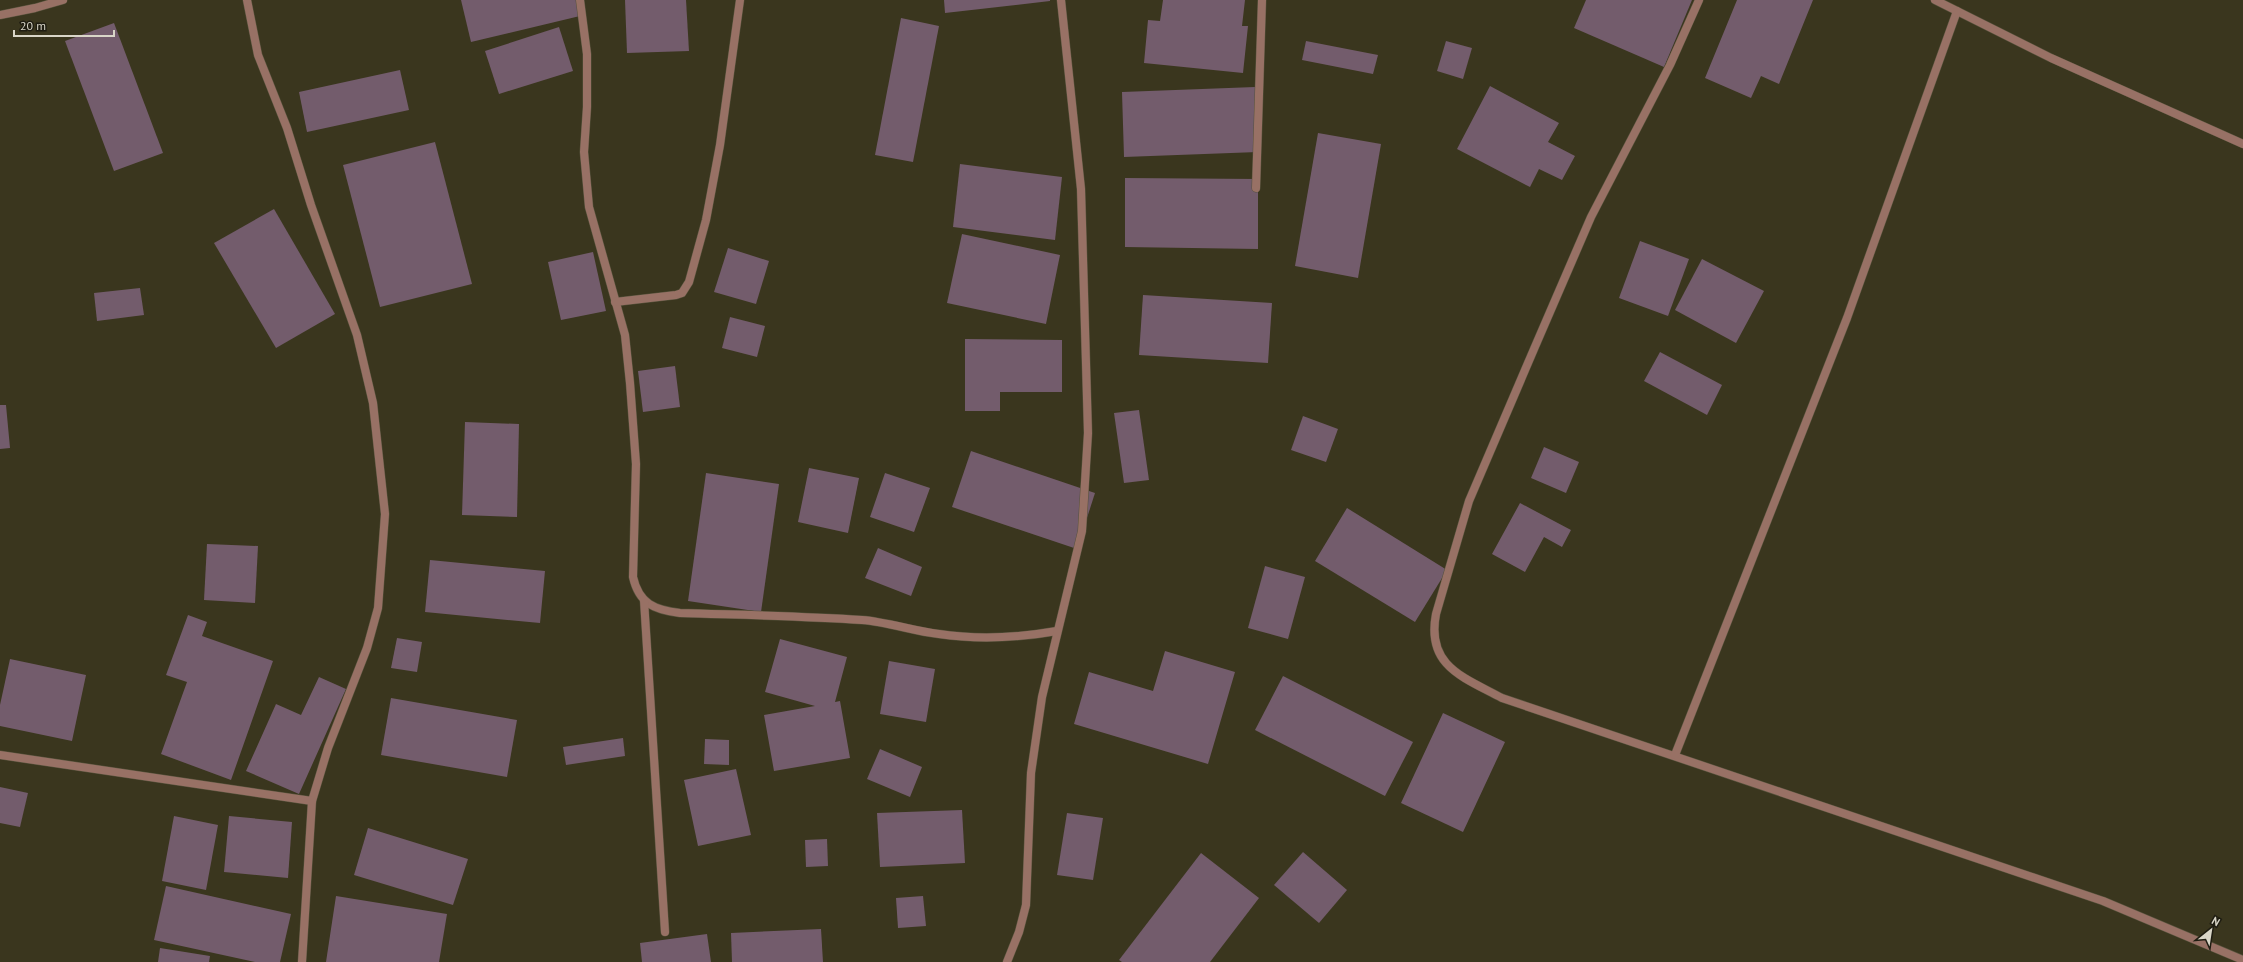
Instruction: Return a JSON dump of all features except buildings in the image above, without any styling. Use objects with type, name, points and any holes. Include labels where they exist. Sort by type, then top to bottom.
[{"type":"street","points":[[0,15],[63,0]]},
{"type":"street","points":[[247,0],[258,55],[287,128],[328,257],[357,335],[373,403],[384,514],[378,608],[367,648],[328,748],[312,801],[302,962]]},
{"type":"street","points":[[580,0],[587,54],[587,107],[584,152],[589,207],[625,335],[636,464],[632,577],[636,592],[644,600],[661,611],[680,613],[863,620],[894,624],[938,634],[984,639],[1025,637],[1057,631]]},
{"type":"street","points":[[615,302],[676,295],[682,293],[689,282],[706,220],[720,145],[740,0]]},
{"type":"street","points":[[1007,962],[1019,932],[1026,905],[1032,773],[1042,697],[1082,531],[1088,433],[1081,189],[1061,0]]},
{"type":"street","points":[[1256,188],[1262,0]]},
{"type":"street","points":[[1699,0],[1670,64],[1591,218],[1469,501],[1433,630],[1437,647],[1443,662],[1466,679],[1502,698],[2103,901],[2243,960]]},
{"type":"street","points":[[1935,0],[2051,58],[2243,144]]},
{"type":"street","points":[[1674,755],[1847,318],[1956,11]]},
{"type":"street","points":[[644,600],[665,932]]},
{"type":"street","points":[[0,755],[312,801]]}]
